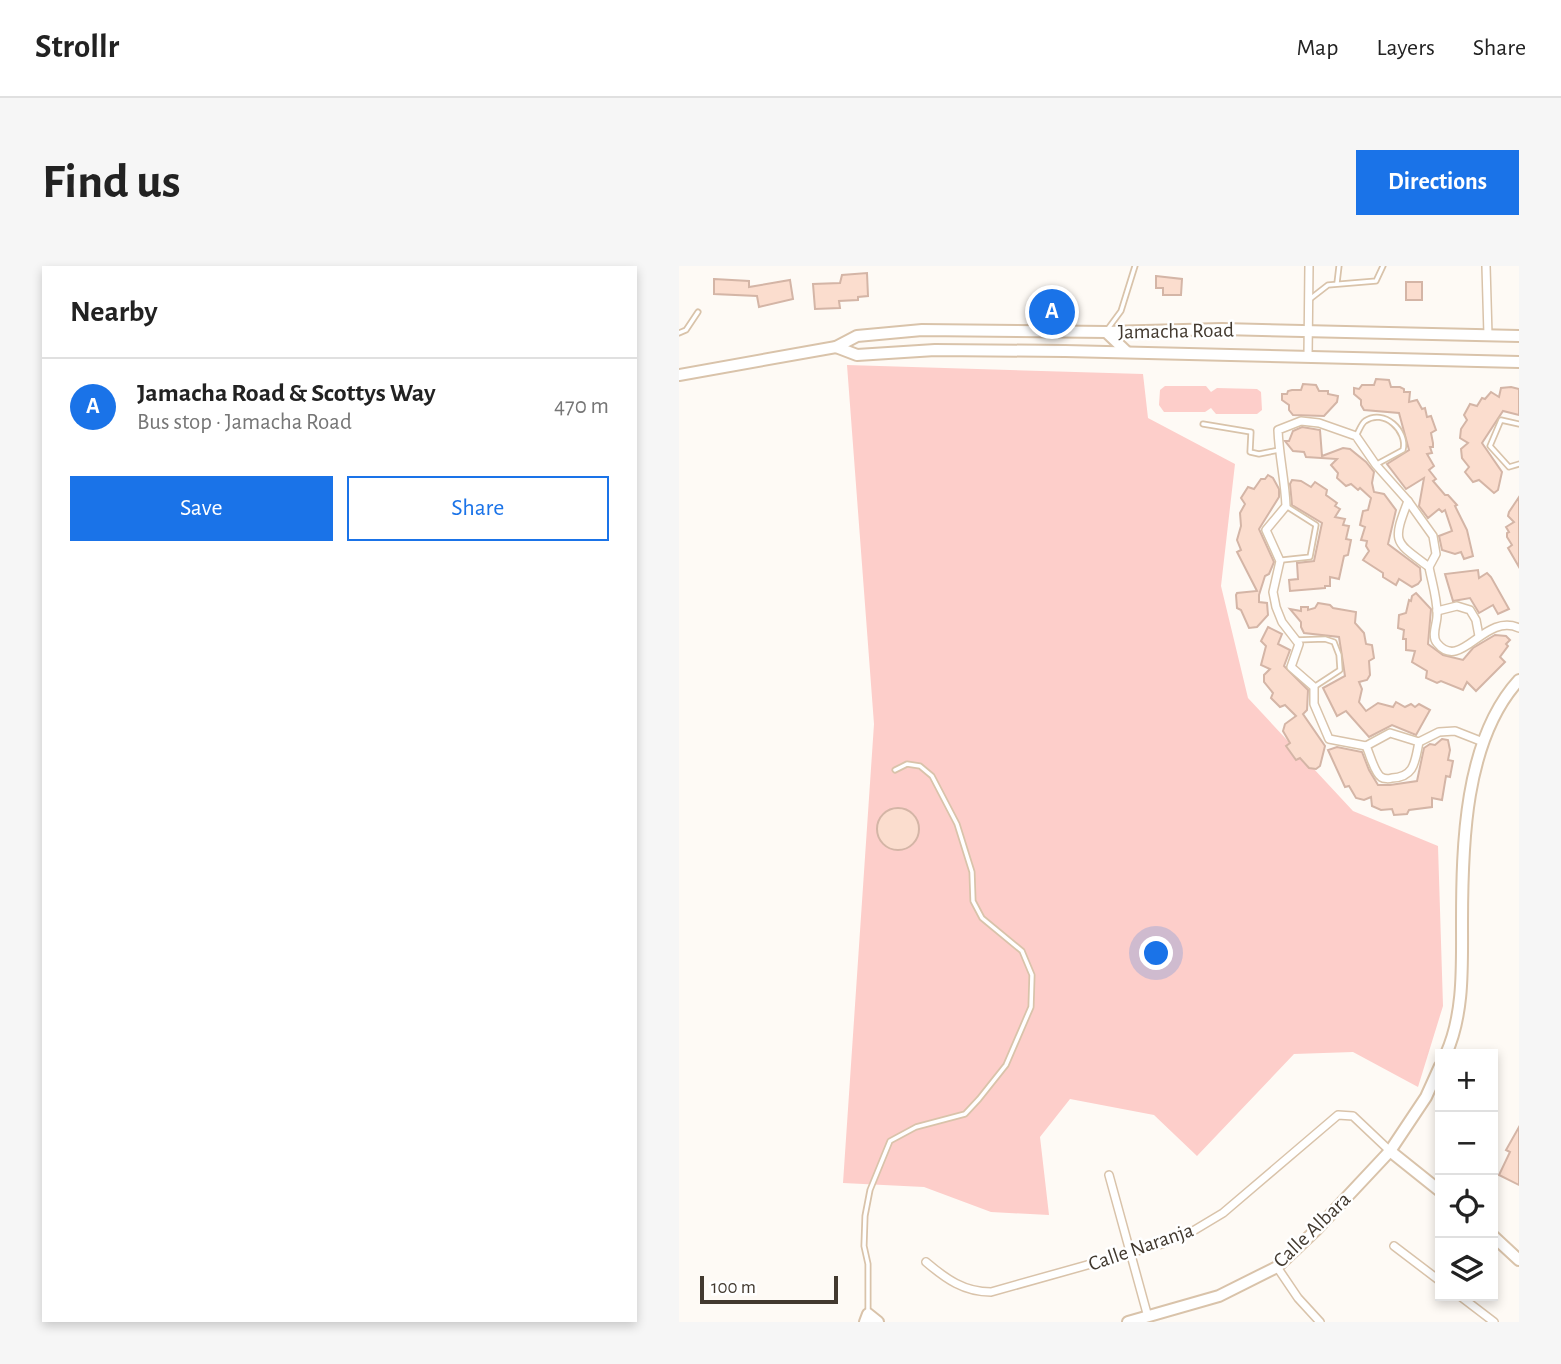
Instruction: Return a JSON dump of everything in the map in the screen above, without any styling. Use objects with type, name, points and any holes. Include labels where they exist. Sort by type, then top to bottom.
[{"type":"main road","name":"Jamacha Road","points":[[679,375],[837,347],[857,336],[922,330],[1106,332],[1221,329],[1519,336]]},
{"type":"main road","points":[[1106,332],[1128,352]]},
{"type":"main road","name":"Jamacha Road","points":[[837,347],[857,355],[935,350],[1128,352],[1519,362]]},
{"type":"main road","points":[[1447,1049],[1457,1018],[1460,996],[1465,844],[1472,780],[1483,742],[1507,695],[1519,680]]},
{"type":"main road","name":"Calle Albara","points":[[1128,1322],[1219,1296],[1277,1267],[1316,1230],[1390,1151],[1426,1097],[1435,1077]]},
{"type":"main road","points":[[1390,1151],[1435,1187]]},
{"type":"main road","points":[[1495,1238],[1519,1260]]},
{"type":"main road","points":[[866,1318],[878,1322]]},
{"type":"street","points":[[1308,356],[1309,266]]},
{"type":"street","points":[[1486,266],[1487,335]]},
{"type":"street","points":[[1483,742],[1445,731],[1419,742],[1390,733],[1366,746],[1329,739],[1314,704],[1314,687],[1291,667],[1299,644],[1282,622],[1273,592],[1280,561],[1266,530],[1286,506],[1285,476],[1279,452],[1278,430],[1301,421],[1319,423],[1356,436],[1376,466],[1408,501],[1433,536],[1436,554],[1429,567],[1437,611],[1434,635],[1437,643],[1455,651],[1465,650],[1479,636],[1501,625],[1519,628]]},
{"type":"street","points":[[1408,501],[1398,528],[1398,537],[1402,547],[1429,567]]},
{"type":"street","points":[[1437,611],[1457,606],[1469,610],[1476,620],[1479,636]]},
{"type":"street","points":[[1366,746],[1378,775],[1395,778],[1410,774],[1413,770],[1419,742]]},
{"type":"street","name":"Calle Naranja","points":[[926,1262],[955,1284],[973,1291],[991,1293],[1177,1238],[1223,1213],[1338,1115],[1353,1116],[1390,1151]]},
{"type":"street","points":[[1109,1175],[1148,1317]]},
{"type":"street","points":[[1394,1246],[1435,1277]]},
{"type":"street","points":[[1277,1267],[1315,1321]]},
{"type":"street","points":[[1466,1301],[1493,1322]]},
{"type":"lane","points":[[1106,332],[1121,311],[1135,266]]},
{"type":"lane","points":[[1336,285],[1339,282],[1339,266]]},
{"type":"lane","points":[[1309,300],[1328,285],[1376,281],[1383,266]]},
{"type":"lane","points":[[679,333],[686,330],[698,312]]},
{"type":"lane","points":[[1356,436],[1363,422],[1369,418],[1394,422],[1400,430],[1403,450],[1376,466]]},
{"type":"lane","points":[[1519,424],[1501,420],[1490,446],[1509,467],[1519,464]]},
{"type":"lane","points":[[1203,424],[1251,432],[1250,452],[1279,452]]},
{"type":"lane","points":[[1280,561],[1310,557],[1316,525],[1286,506]]},
{"type":"lane","points":[[1296,640],[1325,639],[1334,642],[1339,654],[1340,670],[1314,687]]},
{"type":"lane","points":[[866,1318],[868,1264],[864,1246],[865,1216],[870,1190],[890,1141],[916,1127],[965,1114],[1006,1065],[1031,1007],[1032,975],[1022,951],[982,918],[973,901],[972,873],[957,824],[932,776],[920,766],[907,764],[895,770]]},
{"type":"shaded area","points":[[847,365],[1143,374],[1148,418],[1235,464],[1221,586],[1248,698],[1353,811],[1438,846],[1443,1006],[1418,1087],[1353,1052],[1294,1054],[1197,1156],[1154,1115],[1070,1099],[1040,1137],[1049,1215],[991,1212],[924,1187],[843,1183],[874,724]]},
{"type":"shaded area","points":[[1165,386],[1206,386],[1211,392],[1217,388],[1257,389],[1261,392],[1262,410],[1257,414],[1216,414],[1211,408],[1205,412],[1164,412],[1159,405],[1160,390]]},
{"type":"building","points":[[867,273],[868,296],[858,297],[858,300],[839,301],[840,308],[815,309],[813,284],[840,283],[842,275]]},
{"type":"building","points":[[1156,276],[1182,279],[1181,295],[1163,295],[1163,288],[1156,288]]},
{"type":"building","points":[[714,279],[749,281],[749,287],[790,280],[793,299],[759,307],[757,296],[714,294]]},
{"type":"building","points":[[1406,282],[1422,282],[1422,300],[1406,300]]},
{"type":"building","points":[[1376,379],[1389,380],[1391,387],[1400,387],[1404,392],[1410,392],[1409,402],[1417,400],[1422,409],[1425,408],[1427,417],[1431,416],[1436,430],[1431,433],[1432,453],[1427,454],[1434,466],[1429,470],[1436,479],[1433,481],[1457,505],[1455,506],[1467,530],[1473,556],[1464,559],[1461,552],[1455,554],[1442,550],[1439,536],[1452,531],[1445,510],[1442,512],[1439,509],[1428,518],[1419,506],[1424,478],[1406,489],[1387,464],[1409,450],[1399,413],[1364,410],[1361,400],[1354,394],[1354,388],[1374,385]]},
{"type":"building","points":[[1303,384],[1316,385],[1319,391],[1328,391],[1328,394],[1338,396],[1337,402],[1324,416],[1293,415],[1289,405],[1282,400],[1282,394],[1301,390]]},
{"type":"building","points":[[1501,388],[1519,389],[1519,415],[1503,411],[1482,443],[1502,472],[1498,490],[1494,493],[1479,480],[1473,482],[1465,472],[1469,467],[1462,458],[1461,449],[1468,443],[1460,438],[1461,429],[1467,420],[1464,415],[1470,404],[1477,406],[1482,398],[1485,399],[1491,392],[1499,397]]},
{"type":"building","points":[[1302,427],[1320,430],[1322,456],[1343,448],[1350,449],[1374,472],[1374,492],[1384,494],[1396,510],[1388,544],[1420,568],[1421,580],[1418,584],[1412,587],[1399,579],[1396,585],[1363,560],[1369,551],[1367,541],[1361,540],[1365,527],[1360,525],[1363,511],[1368,510],[1371,498],[1360,488],[1358,490],[1351,484],[1346,486],[1337,478],[1338,473],[1331,465],[1337,459],[1306,457],[1304,452],[1293,451],[1285,441],[1289,441],[1293,431]]},
{"type":"building","points":[[1268,475],[1279,489],[1279,497],[1259,529],[1274,562],[1269,574],[1265,576],[1259,595],[1259,602],[1267,603],[1268,615],[1257,627],[1249,628],[1241,610],[1237,608],[1236,595],[1257,591],[1237,552],[1241,550],[1237,540],[1241,526],[1240,513],[1245,504],[1241,498],[1248,487],[1254,489],[1261,479]]},
{"type":"building","points":[[1292,480],[1301,481],[1311,487],[1315,482],[1327,490],[1326,495],[1337,503],[1335,506],[1340,509],[1335,517],[1345,519],[1343,525],[1349,526],[1346,539],[1351,540],[1339,579],[1330,577],[1330,586],[1325,588],[1290,591],[1289,580],[1298,579],[1297,563],[1314,561],[1322,523],[1292,505]]},
{"type":"building","points":[[1519,497],[1519,567],[1508,548],[1512,545],[1507,537],[1509,532],[1506,527],[1514,522],[1508,516]]},
{"type":"building","points":[[1478,570],[1479,578],[1487,573],[1491,577],[1509,609],[1498,614],[1493,605],[1479,613],[1470,598],[1453,601],[1445,574]]},
{"type":"building","points":[[1416,593],[1431,609],[1428,644],[1443,655],[1463,660],[1473,648],[1495,635],[1506,636],[1510,640],[1500,657],[1505,662],[1476,691],[1467,682],[1463,690],[1441,681],[1437,683],[1426,678],[1427,671],[1412,662],[1415,651],[1406,650],[1404,630],[1398,628],[1399,615],[1406,613],[1409,600],[1411,601]]},
{"type":"building","points":[[1318,603],[1356,612],[1355,623],[1364,633],[1366,644],[1372,645],[1374,658],[1369,661],[1370,675],[1367,680],[1359,682],[1362,689],[1359,702],[1366,711],[1378,703],[1393,707],[1396,702],[1405,707],[1419,704],[1430,710],[1416,735],[1392,725],[1369,737],[1346,711],[1337,716],[1323,688],[1345,676],[1339,637],[1304,633],[1301,622],[1290,609],[1301,611],[1301,607],[1308,607],[1308,610],[1315,608]]},
{"type":"building","points":[[1268,627],[1282,634],[1278,644],[1290,650],[1284,666],[1308,690],[1307,710],[1303,714],[1325,746],[1320,766],[1316,769],[1309,768],[1300,758],[1296,760],[1286,746],[1290,743],[1283,731],[1285,724],[1296,716],[1285,705],[1280,707],[1271,698],[1273,693],[1264,682],[1264,675],[1270,669],[1261,665],[1266,646],[1261,641]]},
{"type":"building","points":[[1442,739],[1448,740],[1448,760],[1453,761],[1450,777],[1446,776],[1442,800],[1432,798],[1432,807],[1409,810],[1407,814],[1394,815],[1392,809],[1381,810],[1372,806],[1371,797],[1364,800],[1356,798],[1349,786],[1345,787],[1328,750],[1337,747],[1362,752],[1378,785],[1390,785],[1417,781],[1424,748],[1430,744],[1435,745]]},
{"type":"building","points":[[898,808],[913,814],[919,829],[913,844],[898,850],[883,844],[877,829],[883,814]]},
{"type":"building","points":[[1519,1127],[1519,1185],[1499,1175],[1510,1152],[1506,1150]]},
{"type":"place","name":"Jamacha Road & Scottys Way","points":[[1052,312]]}]
